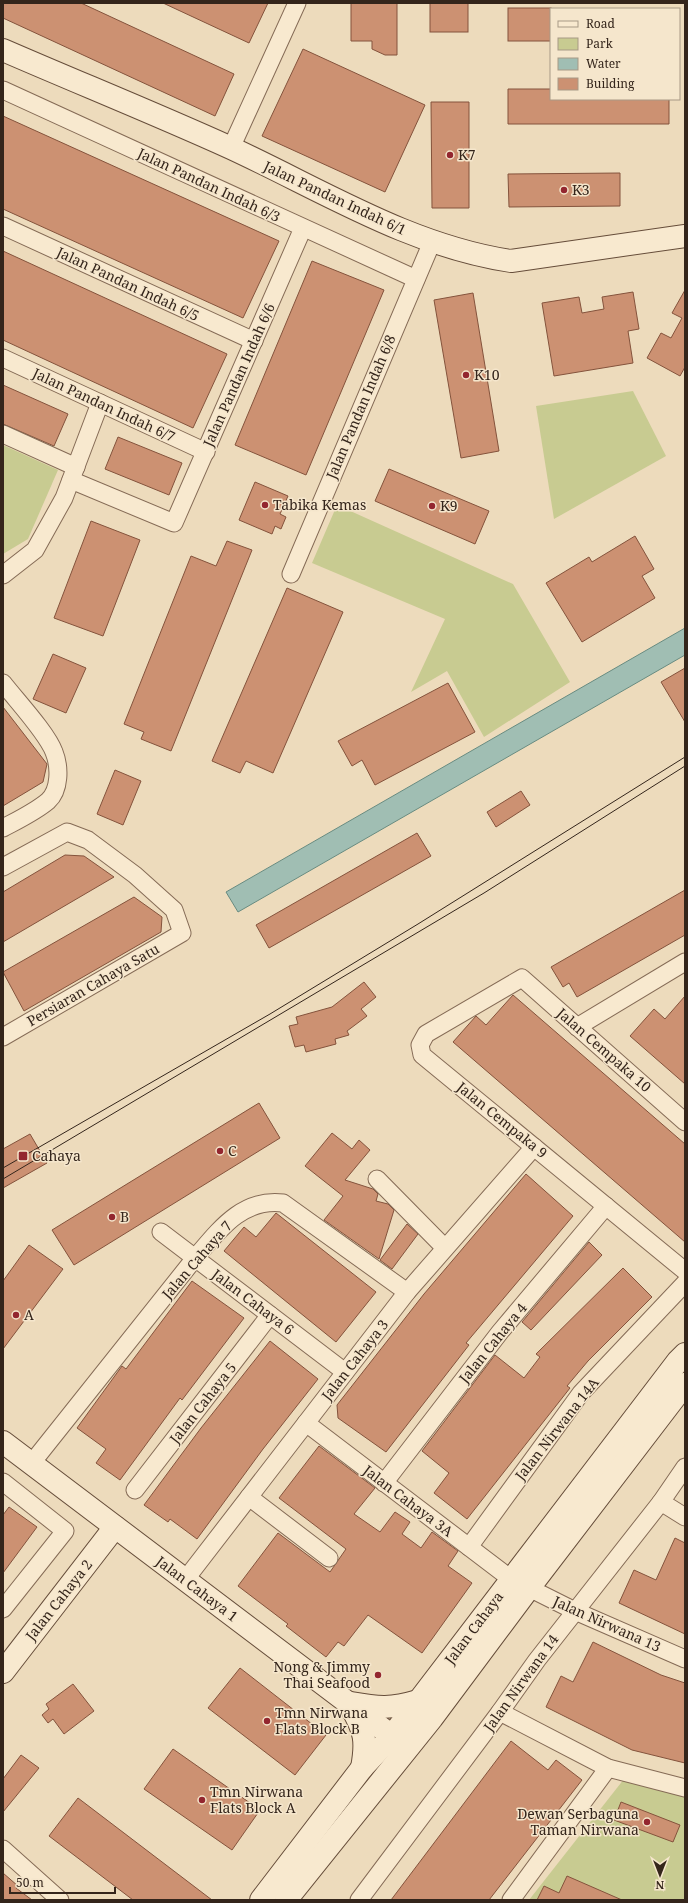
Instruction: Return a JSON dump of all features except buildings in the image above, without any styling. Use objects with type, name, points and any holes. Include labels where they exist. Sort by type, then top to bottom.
[{"type":"main road","name":"Jalan Pandan Indah 6/1","points":[[3,50],[231,148],[389,225],[432,242],[511,261],[685,236]]},
{"type":"main road","name":"Jalan Cahaya","points":[[286,1900],[432,1718],[520,1583],[678,1361],[685,1354]]},
{"type":"main road","name":"Jalan Cahaya","points":[[261,1900],[362,1768],[392,1736],[418,1702],[520,1583],[685,1384]]},
{"type":"main road","name":"Jalan Cahaya 1","points":[[3,1442],[392,1736]]},
{"type":"main road","name":"Jalan Cahaya 2","points":[[3,1672],[115,1527]]},
{"type":"main road","points":[[348,1703],[382,1708],[394,1708],[418,1702]]},
{"type":"main road","points":[[348,1703],[361,1724],[365,1737],[365,1751],[362,1768]]},
{"type":"main road","points":[[387,1775],[394,1758],[395,1748],[392,1736],[406,1734],[432,1718]]},
{"type":"street","points":[[231,148],[297,3]]},
{"type":"street","name":"Jalan Pandan Indah 6/3","points":[[3,90],[416,279]]},
{"type":"street","name":"Jalan Pandan Indah 6/5","points":[[3,226],[254,341]]},
{"type":"street","name":"Jalan Pandan Indah 6/6","points":[[73,473],[174,523],[303,228]]},
{"type":"street","name":"Jalan Pandan Indah 6/8","points":[[291,574],[432,242]]},
{"type":"street","name":"Jalan Pandan Indah 6/7","points":[[3,358],[206,452]]},
{"type":"street","points":[[3,575],[35,550],[64,498],[100,403]]},
{"type":"street","points":[[3,434],[73,473]]},
{"type":"street","points":[[3,684],[45,736],[54,752],[57,768],[57,788],[48,801],[3,828]]},
{"type":"street","name":"Persiaran Cahaya Satu","points":[[3,867],[68,832],[88,840],[146,885],[174,910],[182,933],[3,1036]]},
{"type":"street","points":[[577,1027],[685,962]]},
{"type":"street","name":"Jalan Cempaka 10","points":[[522,978],[685,1122]]},
{"type":"street","name":"Jalan Cempaka 9","points":[[522,978],[426,1034],[420,1044],[422,1054],[685,1271]]},
{"type":"street","name":"Jalan Cahaya 3","points":[[185,1580],[407,1292],[534,1147]]},
{"type":"street","points":[[377,1179],[445,1248]]},
{"type":"street","name":"Jalan Cahaya 7","points":[[31,1464],[195,1258],[222,1227],[241,1212],[263,1203],[283,1203],[407,1292]]},
{"type":"street","name":"Jalan Cahaya 4","points":[[384,1483],[500,1332],[606,1206]]},
{"type":"street","name":"Jalan Cahaya 6","points":[[161,1232],[345,1372]]},
{"type":"street","name":"Jalan Nirwana 14A","points":[[469,1547],[581,1393],[685,1283]]},
{"type":"street","name":"Jalan Cahaya 5","points":[[135,1490],[270,1315]]},
{"type":"street","name":"Jalan Cahaya 3A","points":[[306,1423],[469,1547],[520,1583]]},
{"type":"street","name":"Jalan Nirwana 14","points":[[359,1900],[575,1611],[661,1502],[685,1467]]},
{"type":"street","points":[[3,1482],[65,1531],[3,1609]]},
{"type":"street","points":[[249,1497],[329,1558]]},
{"type":"street","points":[[661,1502],[685,1517]]},
{"type":"street","name":"Jalan Nirwana 13","points":[[520,1583],[575,1611],[685,1659]]},
{"type":"street","points":[[500,1712],[608,1768],[685,1788]]},
{"type":"street","points":[[511,1900],[608,1768]]},
{"type":"street","points":[[3,1849],[60,1900]]},
{"type":"green space","points":[[633,391],[666,456],[554,519],[536,406]]},
{"type":"green space","points":[[3,445],[58,470],[28,539],[3,554]]},
{"type":"green space","points":[[337,505],[513,584],[570,682],[484,737],[447,671],[411,692],[445,619],[312,563]]},
{"type":"green space","points":[[624,1779],[685,1796],[685,1900],[529,1900]]},
{"type":"water","points":[[685,628],[685,655],[238,912],[226,892]]},
{"type":"tram line","points":[[3,1168],[270,1014],[418,924],[685,757]]},
{"type":"tram line","points":[[3,1179],[484,893],[685,766]]},
{"type":"place","name":"K7","points":[[450,155]]},
{"type":"place","name":"K3","points":[[564,190]]},
{"type":"place","name":"K10","points":[[466,375]]},
{"type":"place","name":"Tabika Kemas","points":[[265,505]]},
{"type":"place","name":"K9","points":[[432,506]]},
{"type":"place","name":"C","points":[[220,1151]]},
{"type":"place","name":"Cahaya","points":[[23,1156]]},
{"type":"place","name":"B","points":[[112,1217]]},
{"type":"place","name":"A","points":[[16,1315]]},
{"type":"place","name":"Nong & Jimmy Thai Seafood","points":[[378,1675]]},
{"type":"place","name":"Tmn Nirwana Flats Block B","points":[[267,1721]]},
{"type":"place","name":"Tmn Nirwana Flats Block A","points":[[202,1800]]},
{"type":"place","name":"Dewan Serbaguna Taman Nirwana","points":[[647,1822]]}]
